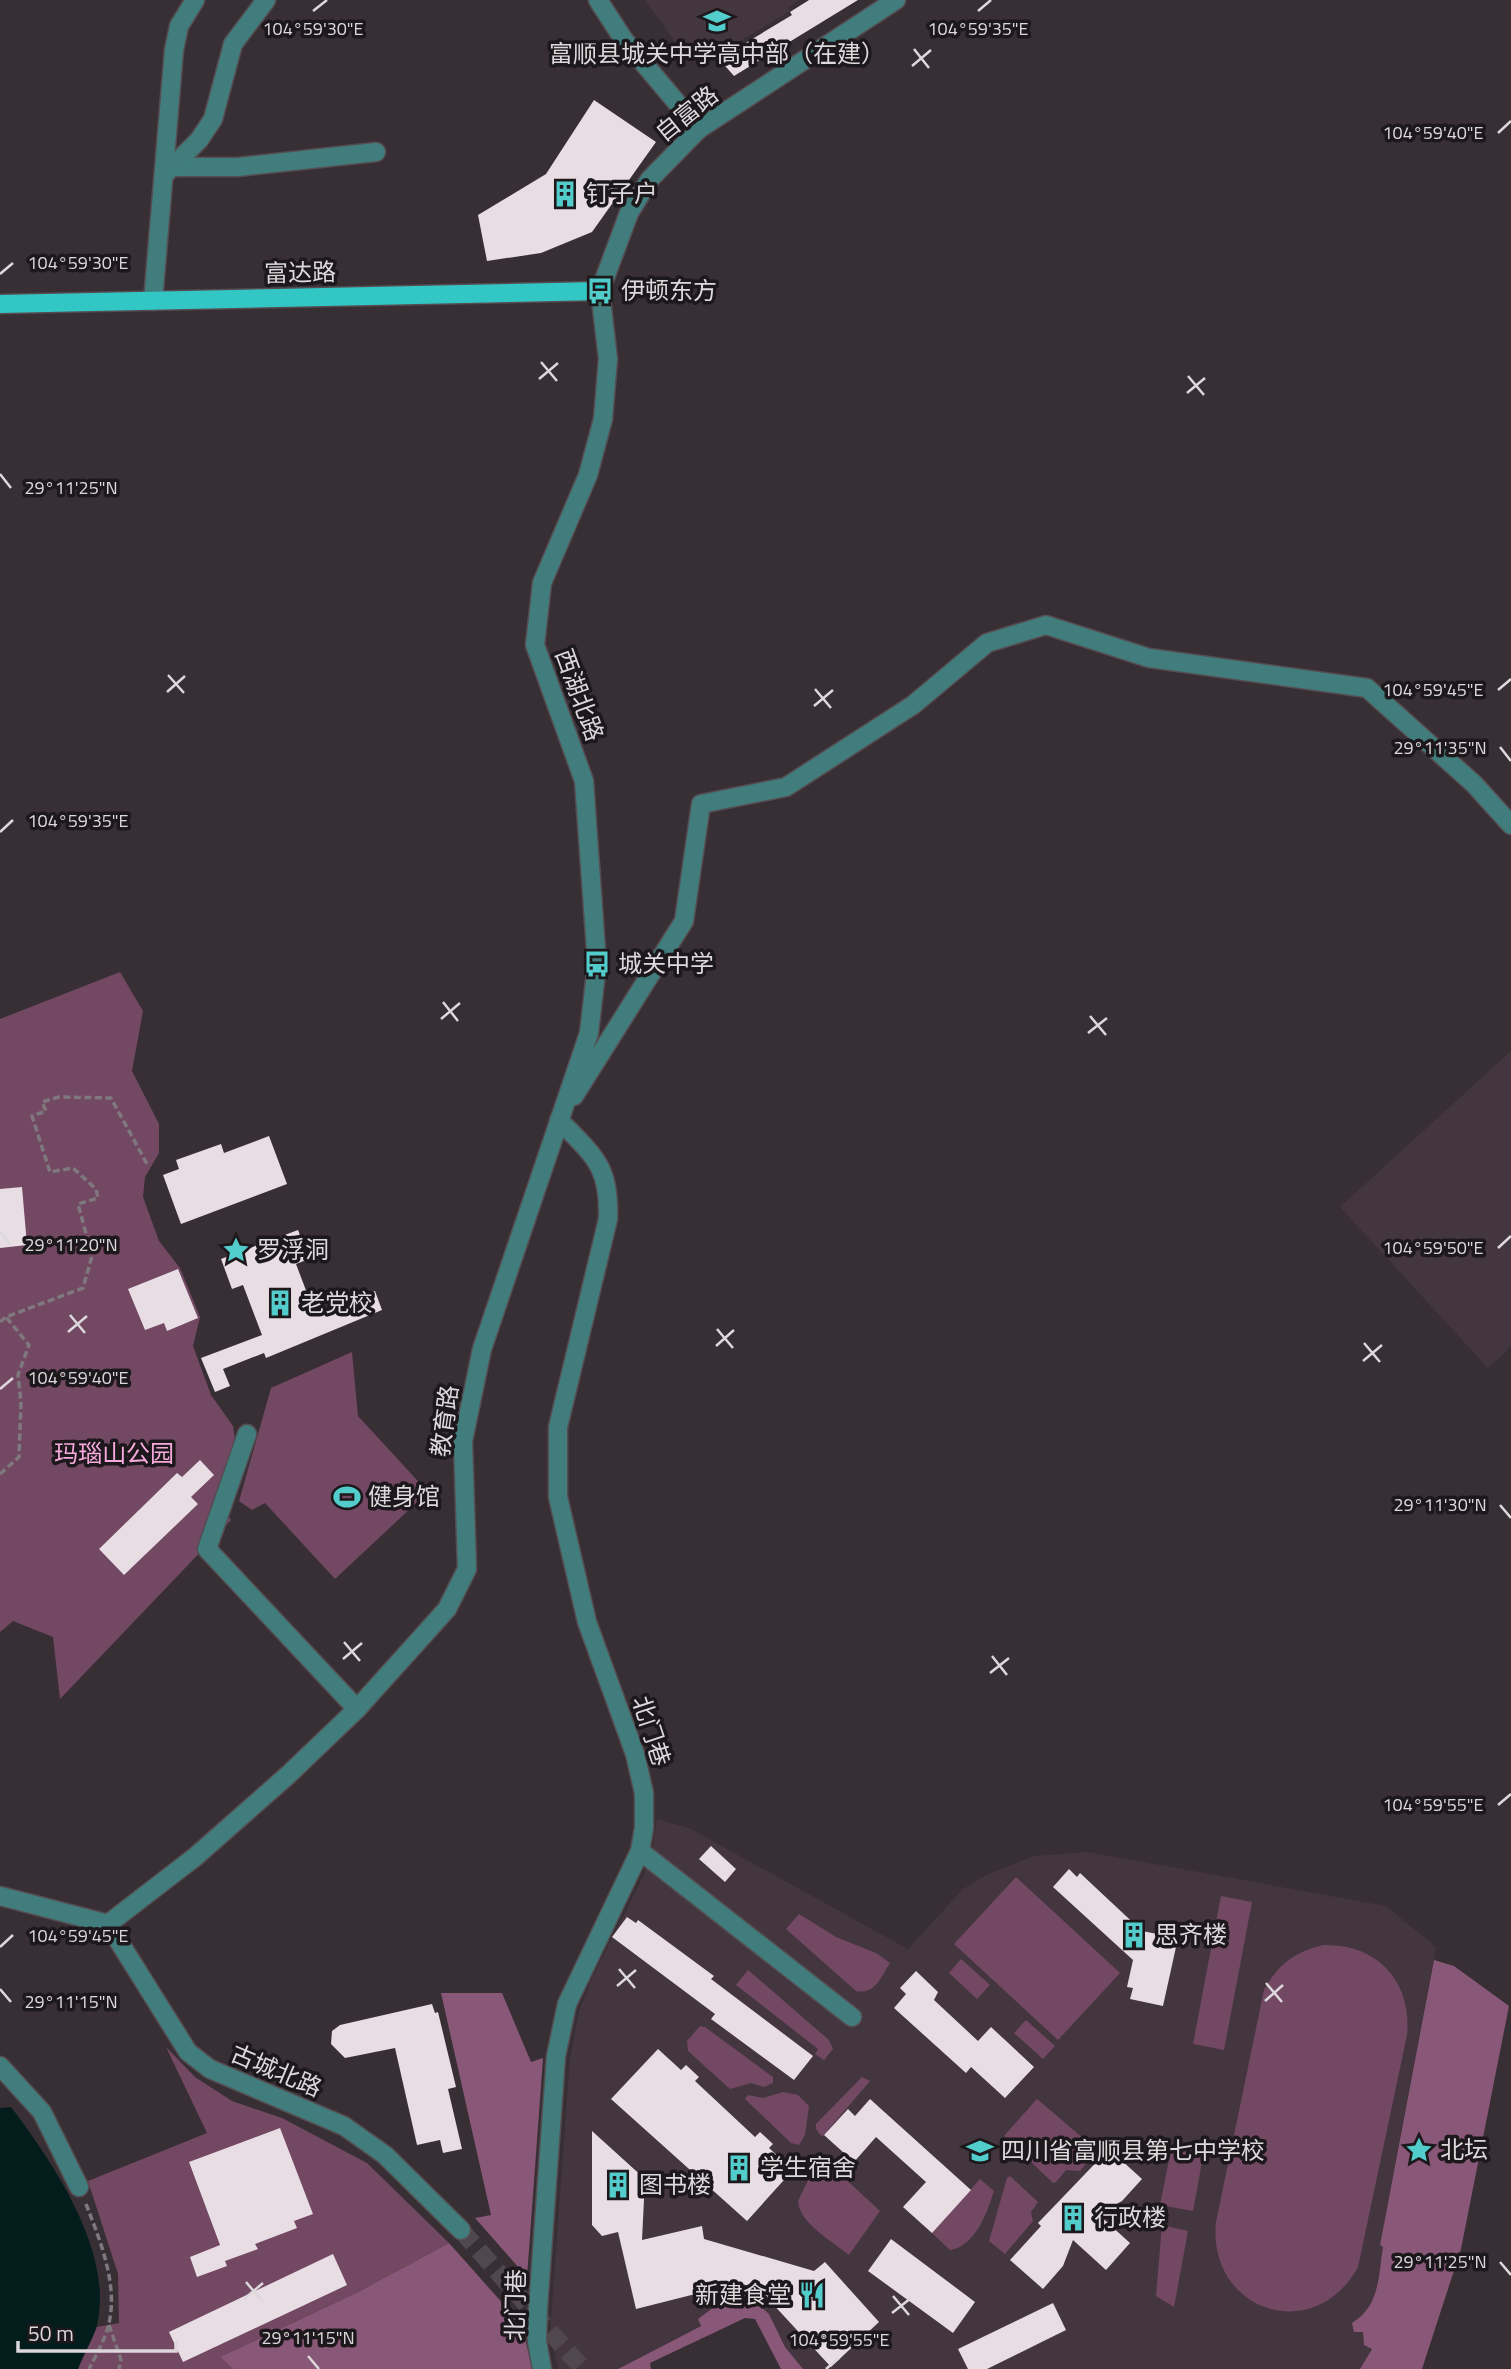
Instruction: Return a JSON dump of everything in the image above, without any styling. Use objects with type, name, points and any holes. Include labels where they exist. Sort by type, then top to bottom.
[{"type":"main road","name":"富达路","points":[[0,303],[600,291]]},
{"type":"street","points":[[153,300],[167,171],[174,50],[179,26],[195,0]]},
{"type":"street","points":[[167,171],[199,140],[213,118],[233,44],[266,0]]},
{"type":"street","points":[[598,0],[624,40],[699,130]]},
{"type":"street","name":"自富路","points":[[600,291],[629,213],[650,179],[699,130],[895,0]]},
{"type":"street","points":[[167,171],[238,167],[376,152]]},
{"type":"street","name":"西湖北路","points":[[559,1120],[589,1033],[597,964],[584,781],[534,645],[542,583],[588,475],[603,419],[608,359],[600,291]]},
{"type":"street","points":[[559,1120],[684,921],[701,804],[786,787],[914,705],[987,643],[1046,625],[1149,658],[1367,688],[1474,783],[1511,825]]},
{"type":"street","name":"教育路","points":[[108,1924],[195,1857],[288,1775],[357,1709],[447,1609],[467,1569],[463,1441],[482,1349],[559,1120]]},
{"type":"street","name":"北门巷","points":[[542,2369],[537,2341],[538,2308],[556,2056],[567,2004],[640,1852],[644,1828],[644,1793],[638,1767],[587,1622],[558,1497],[558,1427],[608,1219],[609,1188],[597,1159],[559,1120]]},
{"type":"street","points":[[247,1434],[207,1549],[357,1709]]},
{"type":"street","points":[[640,1852],[852,2017]]},
{"type":"street","points":[[0,1896],[108,1924]]},
{"type":"street","name":"古城北路","points":[[108,1924],[188,2052],[210,2069],[344,2126],[384,2155],[461,2230]]},
{"type":"street","points":[[0,2067],[42,2112],[79,2188]]},
{"type":"path","points":[[0,1322],[6,1317],[79,1292],[83,1288],[92,1256],[78,1204],[98,1198],[96,1189],[73,1168],[50,1172],[32,1116],[46,1111],[42,1102],[59,1097],[111,1098],[147,1164]]},
{"type":"path","points":[[0,1474],[19,1457],[21,1402],[18,1375],[29,1345],[6,1317]]},
{"type":"path","points":[[79,2188],[108,2268],[109,2325],[121,2360],[119,2369]]},
{"type":"path","points":[[89,2369],[109,2325]]},
{"type":"shaded area","name":"富顺县城关中学高中部（在建）","points":[[645,0],[800,0],[788,7],[790,11],[722,52],[676,43]]},
{"type":"shaded area","points":[[1511,1051],[1511,1347],[1488,1368],[1340,1207]]},
{"type":"shaded area","name":"四川省富顺县第七中学校","points":[[657,1819],[689,1828],[908,1949],[963,1889],[988,1874],[1034,1856],[1088,1852],[1386,1906],[1436,1947],[1380,2244],[1383,2246],[1375,2295],[1364,2315],[1352,2323],[1363,2332],[1372,2349],[1360,2369],[803,2369],[785,2347],[769,2314],[758,2304],[698,2319],[701,2325],[618,2369],[558,2369],[550,2332],[570,2058],[579,2011],[593,1976],[644,1875],[652,1851]]},
{"type":"shaded area","points":[[1434,1960],[1454,1966],[1509,2006],[1461,2249],[1422,2369],[1360,2369],[1372,2349],[1364,2345],[1363,2332],[1354,2332],[1352,2323],[1368,2308],[1376,2290],[1383,2247],[1380,2245]]},
{"type":"shaded area","points":[[441,1993],[502,1993],[531,2062],[543,2058],[527,2277],[475,2218],[491,2215]]},
{"type":"shaded area","points":[[11,2107],[45,2154],[76,2209],[97,2268],[100,2297],[97,2325],[78,2369],[0,2369],[0,2108]]},
{"type":"shaded area","points":[[449,2243],[522,2325],[532,2369],[233,2369],[220,2357],[358,2292]]},
{"type":"shaded area","points":[[738,2289],[760,2296],[758,2304],[769,2314],[785,2347],[803,2369],[781,2369],[755,2319],[745,2318],[650,2363],[651,2369],[618,2369],[701,2326],[698,2319]]},
{"type":"green space","name":"玛瑙山公园","points":[[120,972],[143,1011],[132,1071],[159,1124],[159,1153],[145,1177],[143,1197],[159,1241],[180,1268],[200,1317],[193,1346],[211,1395],[233,1426],[236,1447],[217,1502],[231,1520],[60,1699],[53,1637],[13,1621],[0,1632],[0,1019]]},
{"type":"green space","points":[[352,1352],[358,1416],[428,1492],[335,1579],[265,1503],[252,1510],[239,1501],[271,1388]]},
{"type":"green space","points":[[1016,1877],[1120,1973],[1058,2040],[954,1944]]},
{"type":"green space","points":[[1221,1896],[1252,1902],[1224,2050],[1193,2044]]},
{"type":"green space","points":[[799,1914],[836,1937],[876,1953],[890,1963],[877,1984],[863,1992],[856,1991],[786,1929]]},
{"type":"green space","points":[[1324,1945],[1343,1946],[1360,1951],[1388,1970],[1404,1998],[1407,2035],[1358,2267],[1339,2292],[1316,2306],[1291,2311],[1267,2308],[1245,2296],[1228,2278],[1218,2253],[1216,2222],[1264,1990],[1275,1973],[1289,1960]]},
{"type":"green space","points":[[961,1959],[990,1985],[977,1999],[949,1973]]},
{"type":"green space","points":[[748,1970],[829,2040],[833,2049],[824,2060],[815,2054],[818,2049],[736,1985]]},
{"type":"green space","points":[[1026,2020],[1055,2046],[1043,2059],[1014,2033]]},
{"type":"green space","points":[[700,2026],[773,2077],[773,2083],[764,2087],[751,2083],[730,2089],[688,2051],[687,2041]]},
{"type":"green space","points":[[166,2047],[195,2077],[232,2101],[282,2118],[367,2163],[449,2243],[358,2292],[220,2357],[233,2369],[78,2369],[97,2327],[119,2323],[118,2274],[88,2181],[207,2133]]},
{"type":"green space","points":[[862,2077],[870,2081],[822,2137],[816,2124]]},
{"type":"green space","points":[[783,2092],[798,2095],[809,2106],[805,2135],[799,2145],[791,2143],[745,2099],[748,2095],[763,2098]]},
{"type":"green space","points":[[1037,2099],[1097,2150],[1080,2171],[1066,2170],[1053,2183],[1004,2136]]},
{"type":"green space","points":[[1172,2145],[1204,2151],[1193,2211],[1160,2205]]},
{"type":"green space","points":[[826,2161],[880,2211],[849,2255],[810,2224],[798,2201],[815,2166]]},
{"type":"green space","points":[[1010,2176],[1038,2202],[1031,2212],[1033,2221],[1005,2254],[989,2241],[1007,2178]]},
{"type":"green space","points":[[980,2179],[994,2191],[988,2209],[974,2235],[959,2247],[950,2250],[932,2233]]},
{"type":"green space","points":[[1162,2225],[1188,2231],[1174,2307],[1156,2296]]},
{"type":"building","points":[[809,0],[858,0],[734,76],[719,59],[792,15],[790,12]]},
{"type":"building","name":"钉子户","points":[[594,100],[656,142],[592,232],[541,253],[487,261],[478,215],[546,174]]},
{"type":"building","points":[[269,1136],[287,1184],[181,1224],[163,1175],[179,1169],[176,1160],[221,1144],[224,1153]]},
{"type":"building","points":[[22,1187],[27,1245],[0,1248],[0,1189]]},
{"type":"building","name":"老党校","points":[[298,1230],[309,1259],[296,1264],[315,1314],[375,1291],[382,1310],[266,1358],[264,1353],[223,1369],[230,1386],[215,1392],[201,1358],[262,1335],[243,1285],[232,1289],[221,1259]]},
{"type":"building","points":[[178,1269],[198,1318],[167,1331],[164,1323],[145,1330],[128,1289]]},
{"type":"building","points":[[200,1460],[214,1475],[191,1497],[198,1504],[124,1575],[99,1549],[177,1473],[182,1477]]},
{"type":"building","points":[[711,1846],[736,1869],[725,1882],[699,1859]]},
{"type":"building","name":"思齐楼","points":[[1069,1869],[1077,1877],[1080,1873],[1142,1931],[1178,1938],[1163,2006],[1130,1999],[1133,1988],[1127,1987],[1133,1960],[1053,1887]]},
{"type":"building","points":[[627,1917],[636,1923],[638,1920],[714,1976],[711,1979],[813,2056],[794,2080],[711,2019],[715,2014],[612,1937]]},
{"type":"building","points":[[916,1971],[938,1992],[934,2000],[978,2041],[991,2027],[1034,2067],[1005,2098],[971,2067],[966,2073],[894,2008],[906,1994],[900,1988]]},
{"type":"building","points":[[432,2004],[435,2013],[438,2012],[456,2087],[448,2089],[462,2149],[443,2153],[440,2140],[417,2145],[395,2048],[345,2058],[331,2044],[332,2031],[340,2025]]},
{"type":"building","points":[[658,2049],[681,2070],[686,2065],[699,2077],[695,2081],[755,2137],[760,2132],[773,2144],[769,2148],[793,2170],[747,2221],[611,2099]]},
{"type":"building","points":[[870,2099],[971,2190],[932,2233],[903,2207],[926,2182],[876,2137],[854,2162],[824,2135],[848,2109],[855,2116]]},
{"type":"building","points":[[280,2128],[313,2214],[294,2221],[297,2228],[255,2244],[258,2249],[225,2261],[227,2266],[197,2277],[190,2257],[220,2245],[189,2162]]},
{"type":"building","name":"新建食堂","points":[[592,2131],[645,2179],[642,2240],[702,2226],[704,2239],[814,2271],[825,2262],[879,2322],[831,2367],[759,2289],[739,2283],[636,2309],[618,2232],[602,2236],[592,2225]]},
{"type":"building","name":"行政楼","points":[[1109,2149],[1142,2179],[1122,2201],[1098,2214],[1130,2243],[1106,2270],[1073,2240],[1063,2266],[1043,2289],[1010,2260],[1041,2226],[1038,2223]]},
{"type":"building","name":"学生宿舍","points":[[891,2239],[975,2302],[953,2333],[868,2271]]},
{"type":"building","points":[[333,2254],[347,2285],[183,2362],[169,2332]]},
{"type":"building","points":[[1053,2303],[1066,2330],[987,2369],[968,2369],[958,2349]]},
{"type":"tunnel","points":[[461,2230],[583,2369]]},
{"type":"place","name":"富顺县城关中学高中部（在建）","points":[[717,21]]},
{"type":"place","name":"钉子户","points":[[565,194]]},
{"type":"place","name":"伊顿东方","points":[[600,291]]},
{"type":"place","name":"城关中学","points":[[597,964]]},
{"type":"place","name":"罗浮洞","points":[[236,1250]]},
{"type":"place","name":"老党校","points":[[280,1303]]},
{"type":"place","name":"健身馆","points":[[347,1497]]},
{"type":"place","name":"思齐楼","points":[[1134,1935]]},
{"type":"place","name":"北坛","points":[[1419,2150]]},
{"type":"place","name":"四川省富顺县第七中学校","points":[[980,2151]]},
{"type":"place","name":"学生宿舍","points":[[739,2168]]},
{"type":"place","name":"图书楼","points":[[618,2185]]},
{"type":"place","name":"行政楼","points":[[1073,2218]]},
{"type":"place","name":"新建食堂","points":[[812,2295]]}]
